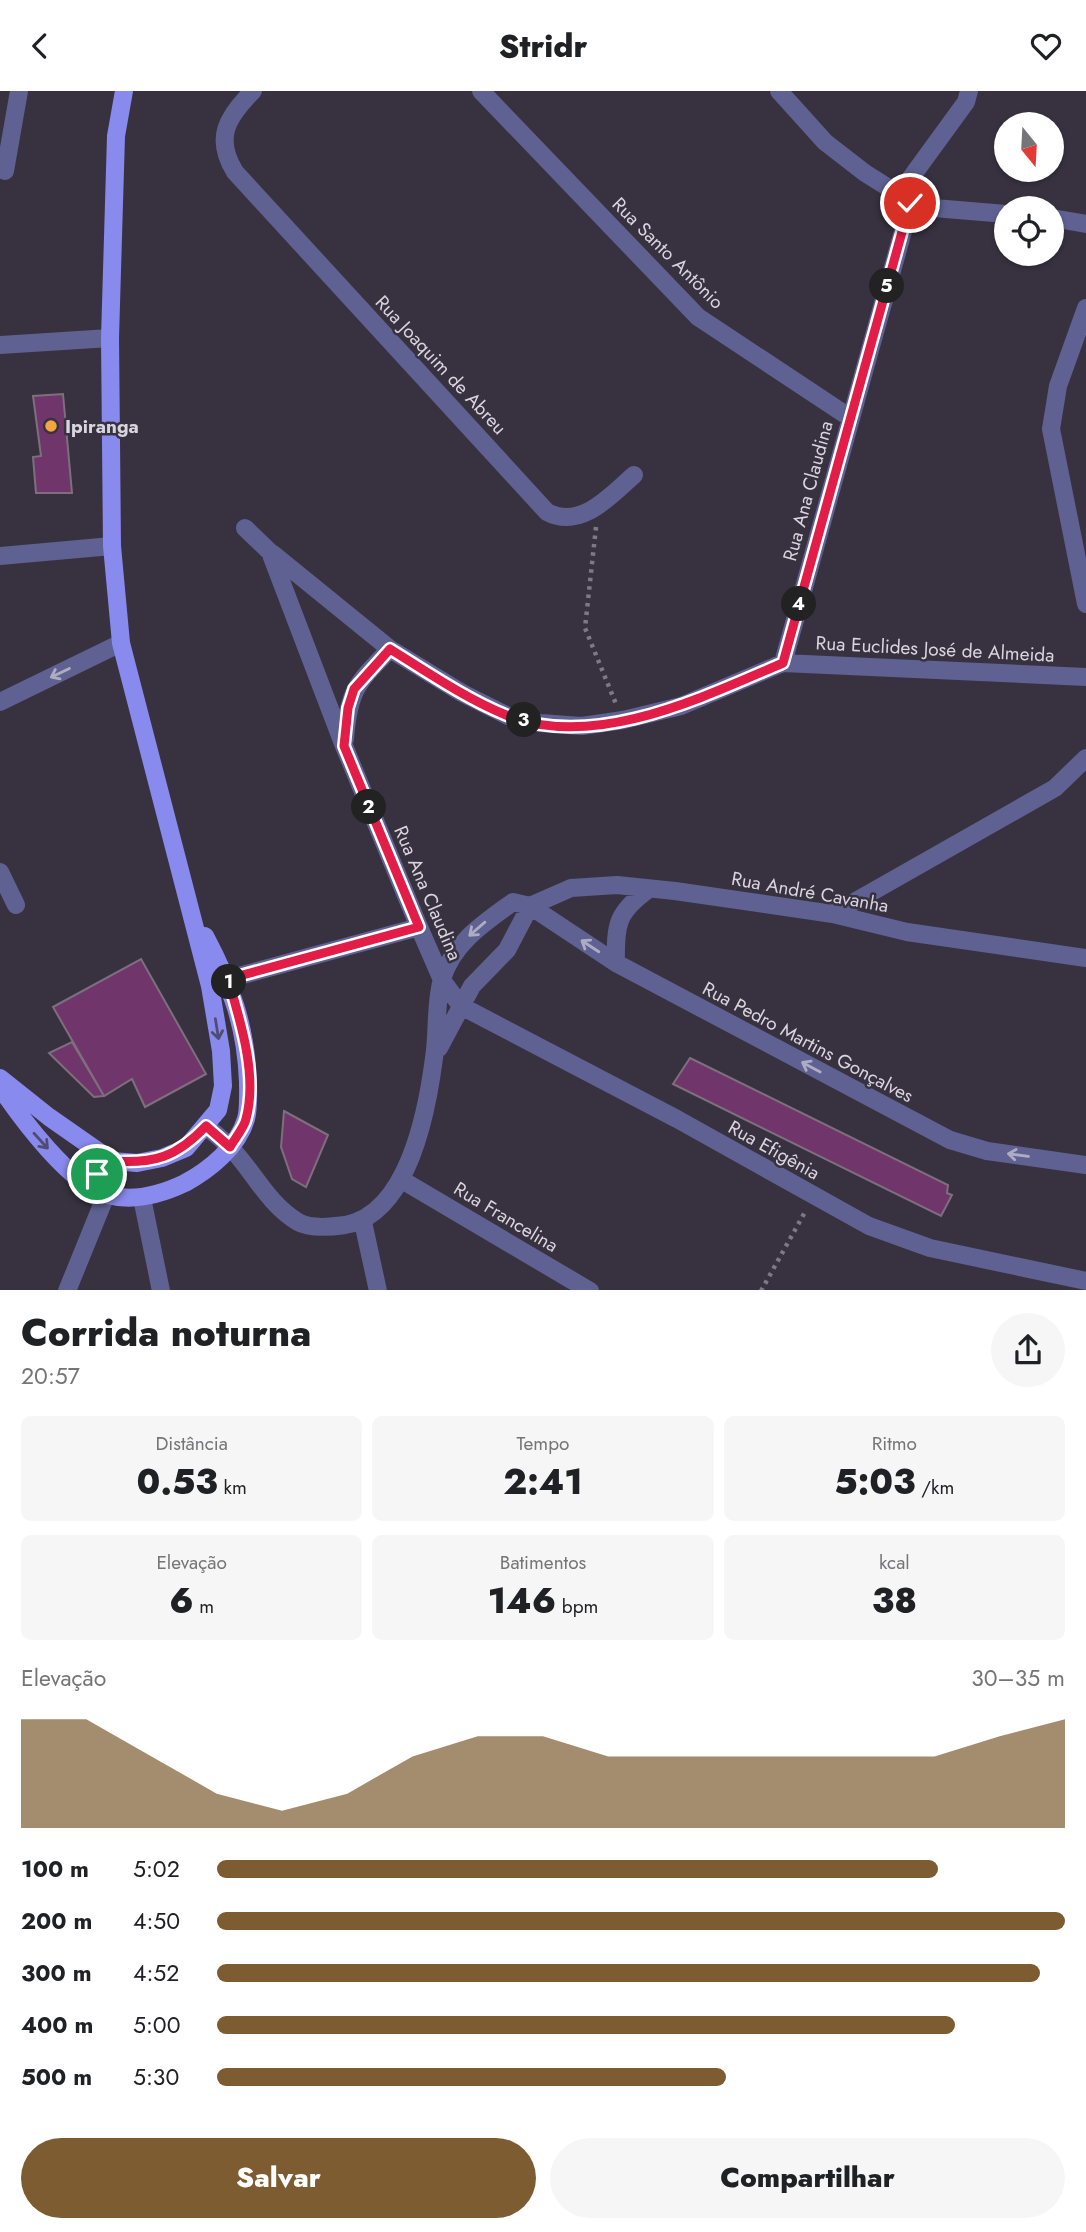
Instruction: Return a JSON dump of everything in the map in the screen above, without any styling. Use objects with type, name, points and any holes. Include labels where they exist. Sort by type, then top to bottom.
[{"type":"main road","points":[[0,1077],[49,1117],[112,1161],[137,1163],[162,1158],[186,1148],[218,1110],[223,1086],[221,1051],[210,986],[121,643],[112,546],[110,338],[116,136],[124,91]]},
{"type":"main road","points":[[0,1087],[26,1124],[67,1169],[106,1195],[142,1198],[172,1189],[204,1173],[230,1147],[246,1119],[247,1044],[228,979],[193,914]]},
{"type":"main road","points":[[106,1195],[97,1180],[97,1174],[112,1161]]},
{"type":"street","points":[[5,170],[19,91]]},
{"type":"street","name":"Rua Joaquim de Abreu","points":[[253,91],[235,109],[223,135],[225,156],[235,172],[547,512],[558,518],[572,518],[599,505],[634,475]]},
{"type":"street","name":"Rua Santo Antônio","points":[[481,91],[698,317],[849,417]]},
{"type":"street","points":[[779,91],[825,142],[904,200],[994,212]]},
{"type":"street","name":"Rua Ana Claudina","points":[[245,528],[270,552],[390,649],[462,693],[508,716],[540,723],[582,726],[623,720],[681,706],[783,663],[904,200],[967,101],[969,91]]},
{"type":"street","points":[[1064,220],[1086,224]]},
{"type":"street","points":[[1086,308],[1058,386],[1051,429],[1086,604]]},
{"type":"street","points":[[0,345],[110,338]]},
{"type":"street","points":[[0,556],[112,546]]},
{"type":"street","name":"Rua Ana Claudina","points":[[270,552],[344,746],[419,927],[442,979],[461,1006]]},
{"type":"street","points":[[0,702],[121,643]]},
{"type":"street","name":"Rua Ana Claudina","points":[[344,746],[348,708],[354,689],[390,649]]},
{"type":"street","name":"Rua Euclides José de Almeida","points":[[783,663],[1086,677]]},
{"type":"street","points":[[833,914],[1055,787],[1086,758]]},
{"type":"street","points":[[0,872],[16,905]]},
{"type":"street","name":"Rua André Cavanha","points":[[363,1222],[402,1180],[426,1105],[435,1057],[442,979],[452,956],[482,924],[513,902],[530,906],[571,888],[617,885],[649,888],[833,914],[907,932],[1086,958]]},
{"type":"street","points":[[615,963],[617,920],[628,904],[649,888]]},
{"type":"street","name":"Rua André Cavanha","points":[[435,1057],[472,986],[507,950],[530,906]]},
{"type":"street","name":"Rua Pedro Martins Gonçalves","points":[[530,906],[615,963],[950,1140],[987,1151],[1086,1165]]},
{"type":"street","points":[[228,979],[419,927]]},
{"type":"street","name":"Rua Efigênia","points":[[461,1006],[677,1119],[869,1226],[930,1248],[1086,1281]]},
{"type":"street","points":[[206,1126],[230,1147],[274,1204],[300,1224],[330,1227],[363,1222],[378,1290]]},
{"type":"street","name":"Rua Francelina","points":[[402,1180],[590,1290]]},
{"type":"street","points":[[67,1290],[106,1195]]},
{"type":"street","points":[[142,1198],[161,1290]]},
{"type":"path","points":[[599,505],[585,628],[623,720]]},
{"type":"path","points":[[761,1290],[814,1196]]},
{"type":"building","name":"Ipiranga","points":[[63,394],[72,493],[36,493],[33,457],[41,456],[33,396]]},
{"type":"building","points":[[141,959],[206,1074],[145,1107],[132,1079],[104,1096],[53,1007]]},
{"type":"building","points":[[72,1042],[104,1096],[94,1097],[49,1053]]},
{"type":"building","points":[[690,1058],[948,1185],[947,1193],[952,1195],[941,1216],[673,1084]]},
{"type":"building","points":[[284,1111],[328,1135],[306,1187],[292,1179],[281,1147]]},
{"type":"place","name":"Ipiranga","points":[[51,426]]},
{"type":"route","points":[[97,1174],[112,1161],[137,1163],[162,1158],[186,1148],[206,1126],[230,1147],[246,1119],[248,1091],[247,1044],[228,979],[419,927],[344,746],[348,708],[354,689],[390,649],[462,693],[508,716],[540,723],[582,726],[623,720],[681,706],[783,663],[910,203]]}]
